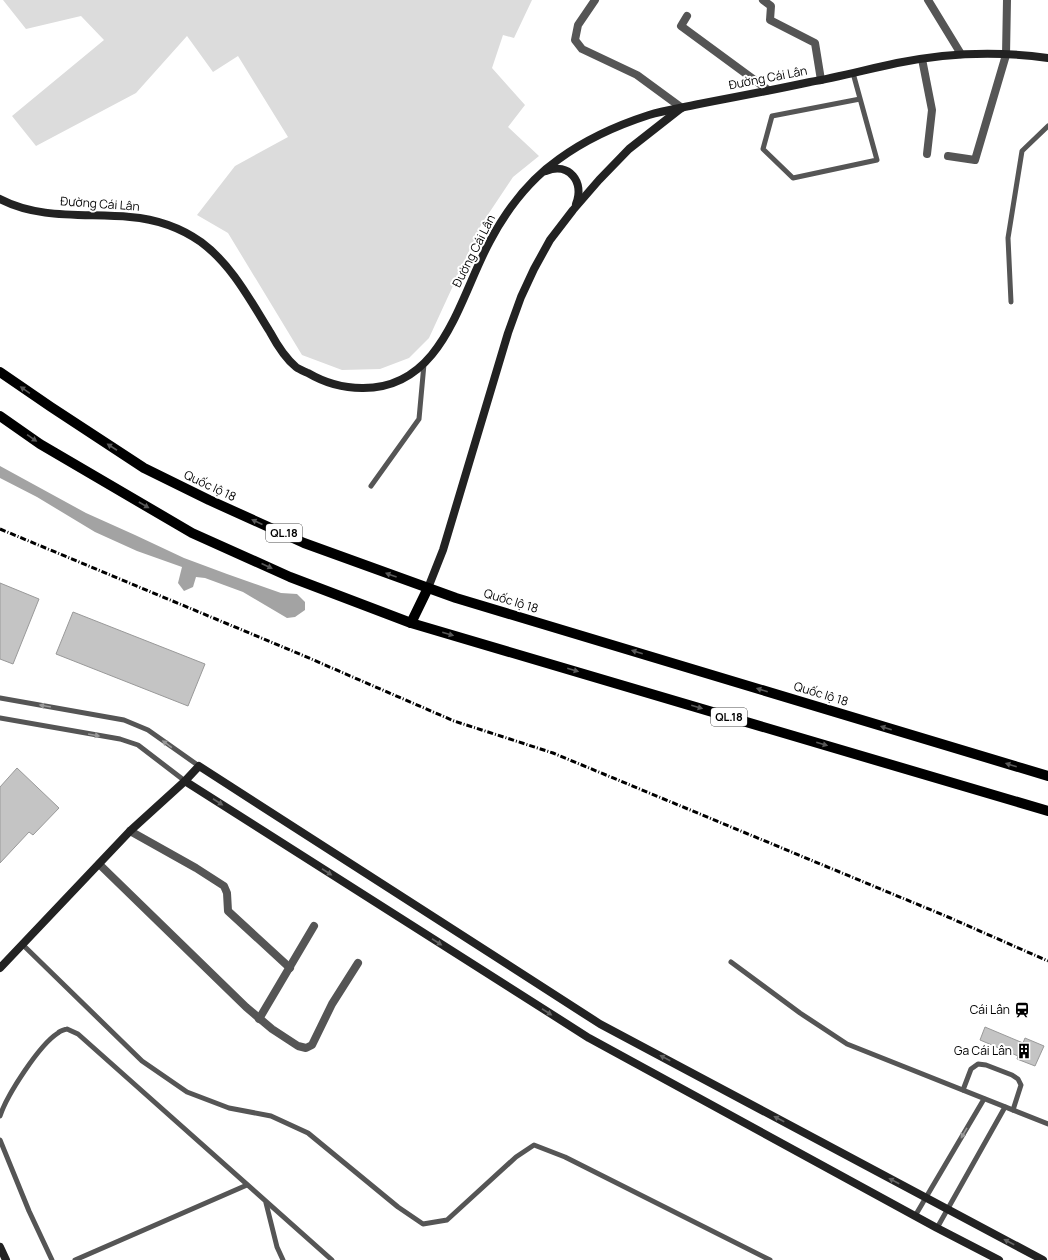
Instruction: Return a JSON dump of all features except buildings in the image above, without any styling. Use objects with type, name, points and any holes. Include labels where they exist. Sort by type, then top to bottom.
[{"type":"main road","name":"Đường Cái Lân","points":[[0,199],[9,204],[44,213],[132,217],[154,221],[179,230],[201,242],[222,261],[238,282],[281,351],[297,367],[322,381],[341,387],[366,388],[388,384],[408,377],[424,364],[438,347],[451,326],[490,242],[506,214],[519,196],[538,176],[582,144],[618,127],[650,115],[899,63],[961,54],[1032,56],[1048,58]]},
{"type":"main road","points":[[411,623],[428,588],[443,550],[508,333],[521,297],[534,269],[550,240],[572,210],[599,180],[629,149],[682,108]]},
{"type":"main road","points":[[538,176],[552,168],[560,168],[573,176],[577,182],[579,196],[572,210]]},
{"type":"main road","name":"Quốc lộ 18","points":[[0,372],[51,408],[144,468],[208,500],[304,542],[464,600],[1048,776]]},
{"type":"main road","name":"QL.18","points":[[0,416],[40,444],[192,533],[290,577],[411,623],[1048,811]]},
{"type":"main road","points":[[0,968],[130,831],[199,766],[600,1024],[1043,1260]]},
{"type":"main road","points":[[185,780],[588,1038],[937,1228],[999,1260]]},
{"type":"main road","points":[[0,1247],[6,1260]]},
{"type":"street","points":[[595,0],[578,25],[575,40],[582,49],[637,75],[682,108]]},
{"type":"street","points":[[763,0],[771,6],[770,20],[815,43],[821,80]]},
{"type":"street","points":[[928,0],[961,54]]},
{"type":"street","points":[[948,156],[975,160],[1006,55],[1007,0]]},
{"type":"street","points":[[687,16],[681,26],[768,90]]},
{"type":"street","points":[[922,59],[932,110],[927,154]]},
{"type":"street","points":[[130,831],[196,868],[224,886],[227,893],[228,911],[290,968]]},
{"type":"street","points":[[99,864],[246,1007],[272,1029],[298,1046],[306,1048],[312,1045],[332,1004],[358,963]]},
{"type":"street","points":[[259,1018],[314,926]]},
{"type":"lane","points":[[853,73],[877,160],[793,178],[763,149],[772,116],[860,99]]},
{"type":"lane","points":[[1011,302],[1008,238],[1022,151],[1048,126]]},
{"type":"lane","points":[[371,486],[419,419],[424,364]]},
{"type":"lane","points":[[0,698],[124,720],[148,730],[199,766]]},
{"type":"lane","points":[[0,718],[120,739],[138,745],[185,780]]},
{"type":"lane","points":[[22,944],[142,1061],[187,1092],[229,1108],[271,1116],[308,1133],[398,1207],[423,1224],[447,1220],[516,1157],[534,1145],[565,1157],[770,1260]]},
{"type":"lane","points":[[731,962],[800,1013],[847,1044],[1048,1124]]},
{"type":"lane","points":[[0,1116],[3,1106],[28,1066],[46,1044],[58,1033],[67,1029],[78,1034],[265,1202],[332,1260]]},
{"type":"lane","points":[[962,1090],[971,1069],[978,1064],[986,1064],[1018,1079],[1021,1085],[1013,1110]]},
{"type":"lane","points":[[915,1216],[984,1099]]},
{"type":"lane","points":[[937,1228],[1005,1106]]},
{"type":"lane","points":[[0,1140],[29,1211],[52,1260]]},
{"type":"lane","points":[[75,1260],[247,1185]]},
{"type":"lane","points":[[265,1202],[277,1247],[283,1260]]},
{"type":"shaded area","points":[[3,0],[532,0],[514,38],[503,35],[492,68],[525,105],[508,127],[539,156],[513,177],[481,225],[429,338],[409,358],[380,369],[342,370],[302,355],[228,233],[197,215],[235,166],[288,137],[238,56],[213,72],[187,36],[136,93],[36,146],[12,116],[104,40],[81,16],[26,29]]},
{"type":"shaded area","points":[[0,466],[86,513],[184,558],[281,593],[297,594],[305,602],[305,610],[295,617],[287,618],[243,592],[205,578],[196,577],[193,587],[184,591],[178,583],[182,567],[137,551],[95,532],[37,497],[0,478]]},
{"type":"railway","points":[[0,529],[302,655],[454,721],[553,753],[948,917],[1048,961]]},
{"type":"place","name":"Cái Lân","points":[[1022,1010]]},
{"type":"place","name":"Ga Cái Lân","points":[[1024,1051]]}]
